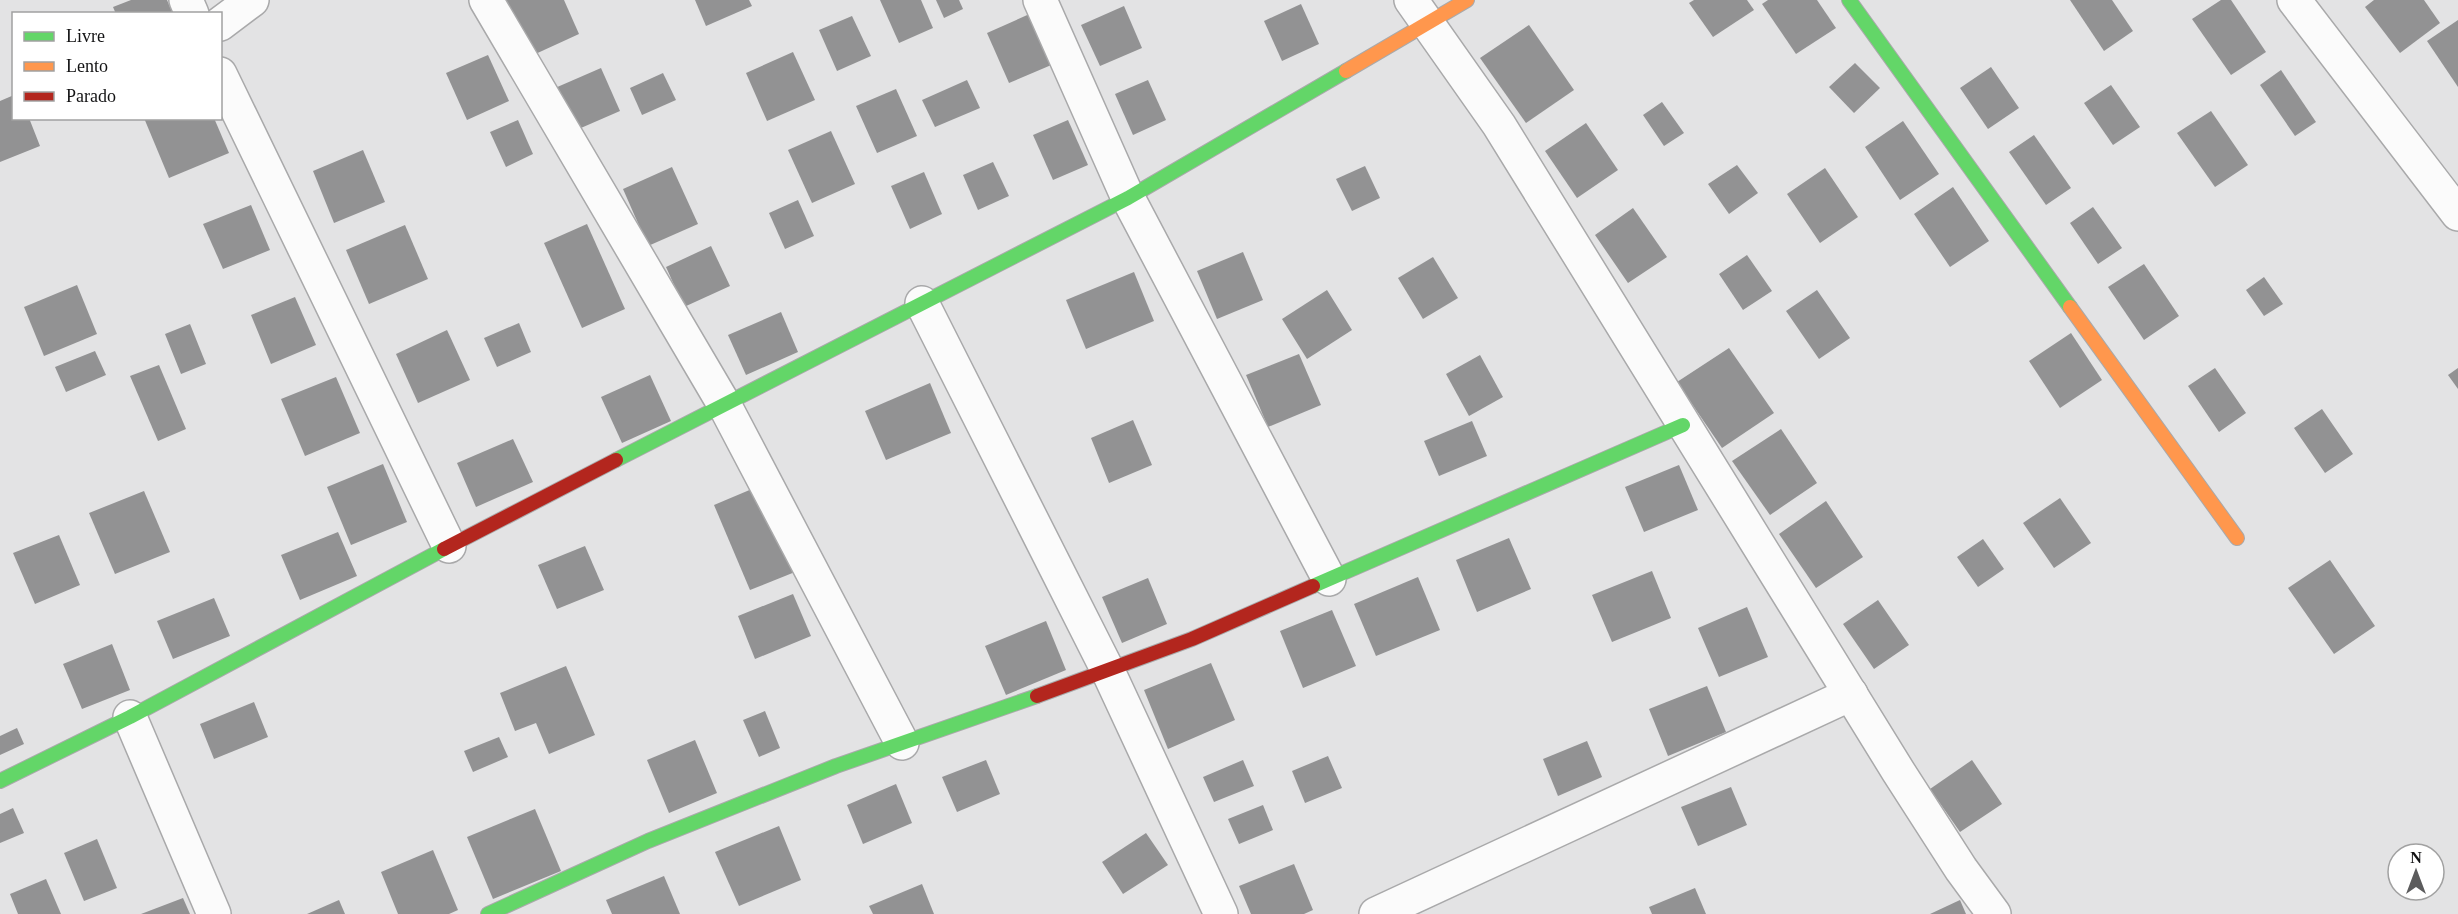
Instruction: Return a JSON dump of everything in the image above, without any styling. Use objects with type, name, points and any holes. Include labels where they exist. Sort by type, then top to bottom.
[{"type":"street","points":[[222,22],[252,0]]},
{"type":"street","points":[[486,0],[725,406],[902,743]]},
{"type":"street","points":[[1040,0],[1128,198],[1329,579]]},
{"type":"street","points":[[0,781],[130,717],[449,546],[1128,198],[1418,12],[1467,0]]},
{"type":"street","points":[[1849,0],[2236,538]]},
{"type":"street","points":[[2294,0],[2458,214]]},
{"type":"street","points":[[1418,12],[1499,125],[1851,694],[1961,869],[1994,914]]},
{"type":"street","points":[[222,78],[449,546]]},
{"type":"street","points":[[922,303],[1108,671],[1221,914]]},
{"type":"street","points":[[488,914],[648,841],[902,743],[1192,639],[1683,425]]},
{"type":"street","points":[[1376,914],[1851,694]]},
{"type":"street","points":[[130,717],[214,914]]},
{"type":"building","points":[[131,0],[167,0],[172,12],[115,12],[113,7]]},
{"type":"building","points":[[505,0],[564,0],[579,34],[531,56]]},
{"type":"building","points":[[695,0],[749,0],[752,6],[706,26]]},
{"type":"building","points":[[880,0],[921,0],[933,28],[899,43]]},
{"type":"building","points":[[936,0],[959,0],[963,9],[944,18]]},
{"type":"building","points":[[1694,0],[1747,0],[1754,10],[1713,37],[1689,3]]},
{"type":"building","points":[[1768,0],[1817,0],[1836,28],[1796,54],[1762,4]]},
{"type":"building","points":[[2070,0],[2112,0],[2133,31],[2104,51]]},
{"type":"building","points":[[2221,0],[2231,0],[2266,52],[2231,75],[2192,19]]},
{"type":"building","points":[[2374,0],[2424,0],[2440,23],[2400,53],[2365,7]]},
{"type":"building","points":[[1301,4],[1319,44],[1282,61],[1264,21]]},
{"type":"building","points":[[1124,6],[1142,48],[1100,66],[1081,25]]},
{"type":"building","points":[[1034,12],[1056,63],[1009,83],[987,33]]},
{"type":"building","points":[[852,16],[871,56],[837,71],[819,30]]},
{"type":"building","points":[[2458,20],[2458,87],[2427,41]]},
{"type":"building","points":[[1529,25],[1574,90],[1526,123],[1480,58]]},
{"type":"building","points":[[793,52],[815,100],[767,121],[746,73]]},
{"type":"building","points":[[488,55],[509,101],[467,120],[446,73]]},
{"type":"building","points":[[1855,63],[1880,88],[1854,113],[1829,87]]},
{"type":"building","points":[[1991,67],[2019,108],[1988,129],[1960,88]]},
{"type":"building","points":[[601,68],[620,111],[574,131],[555,88]]},
{"type":"building","points":[[2281,70],[2316,122],[2295,136],[2260,85]]},
{"type":"building","points":[[663,73],[676,100],[642,115],[630,88]]},
{"type":"building","points":[[967,80],[980,108],[935,127],[922,100]]},
{"type":"building","points":[[1148,80],[1166,120],[1133,135],[1115,94]]},
{"type":"building","points":[[2111,85],[2140,127],[2113,145],[2084,103]]},
{"type":"building","points":[[896,89],[917,136],[877,153],[856,106]]},
{"type":"building","points":[[12,96],[12,120],[30,120],[40,146],[0,162],[0,101]]},
{"type":"building","points":[[1662,102],[1684,133],[1664,146],[1643,115]]},
{"type":"building","points":[[2211,111],[2248,165],[2215,187],[2177,133]]},
{"type":"building","points":[[145,120],[215,120],[229,153],[169,178]]},
{"type":"building","points":[[518,120],[533,154],[506,167],[490,132]]},
{"type":"building","points":[[1068,120],[1088,165],[1053,180],[1033,135]]},
{"type":"building","points":[[1903,121],[1939,174],[1900,200],[1865,147]]},
{"type":"building","points":[[1586,123],[1618,170],[1577,198],[1545,151]]},
{"type":"building","points":[[831,131],[855,184],[812,203],[788,150]]},
{"type":"building","points":[[2034,135],[2071,188],[2046,205],[2009,152]]},
{"type":"building","points":[[363,150],[385,202],[334,223],[313,171]]},
{"type":"building","points":[[993,162],[1009,196],[978,210],[963,175]]},
{"type":"building","points":[[1737,165],[1758,193],[1729,214],[1708,184]]},
{"type":"building","points":[[1365,166],[1380,198],[1352,211],[1336,179]]},
{"type":"building","points":[[672,167],[698,224],[648,246],[623,189]]},
{"type":"building","points":[[1825,168],[1858,217],[1820,243],[1787,194]]},
{"type":"building","points":[[924,172],[942,214],[910,229],[891,186]]},
{"type":"building","points":[[1953,187],[1989,241],[1950,267],[1914,214]]},
{"type":"building","points":[[798,200],[814,236],[785,249],[769,213]]},
{"type":"building","points":[[251,205],[270,250],[223,269],[203,224]]},
{"type":"building","points":[[2093,207],[2122,248],[2098,264],[2070,223]]},
{"type":"building","points":[[1633,208],[1667,257],[1628,283],[1595,235]]},
{"type":"building","points":[[587,224],[625,309],[582,328],[544,243]]},
{"type":"building","points":[[405,225],[428,279],[369,304],[346,250]]},
{"type":"building","points":[[711,246],[730,286],[684,307],[666,267]]},
{"type":"building","points":[[1243,252],[1263,300],[1217,319],[1197,271]]},
{"type":"building","points":[[1747,255],[1772,291],[1743,310],[1719,274]]},
{"type":"building","points":[[1433,257],[1458,298],[1423,319],[1398,278]]},
{"type":"building","points":[[2144,264],[2179,316],[2144,340],[2108,287]]},
{"type":"building","points":[[1134,272],[1154,321],[1086,349],[1066,300]]},
{"type":"building","points":[[2264,277],[2283,304],[2264,316],[2246,290]]},
{"type":"building","points":[[77,285],[97,334],[44,356],[24,307]]},
{"type":"building","points":[[1327,290],[1352,330],[1307,359],[1282,319]]},
{"type":"building","points":[[1817,290],[1850,338],[1819,359],[1786,311]]},
{"type":"building","points":[[295,297],[316,345],[271,364],[251,315]]},
{"type":"building","points":[[781,312],[798,352],[746,375],[728,335]]},
{"type":"building","points":[[519,323],[531,352],[497,367],[484,338]]},
{"type":"building","points":[[190,324],[206,364],[181,374],[165,334]]},
{"type":"building","points":[[447,330],[470,380],[418,403],[396,354]]},
{"type":"building","points":[[2071,333],[2102,380],[2060,408],[2029,361]]},
{"type":"building","points":[[1729,348],[1774,413],[1722,448],[1677,382]]},
{"type":"building","points":[[95,351],[106,375],[66,392],[55,367]]},
{"type":"building","points":[[1299,354],[1321,405],[1268,427],[1246,375]]},
{"type":"building","points":[[1480,355],[1503,397],[1469,416],[1446,374]]},
{"type":"building","points":[[159,365],[186,429],[158,441],[130,376]]},
{"type":"building","points":[[2215,368],[2246,413],[2219,432],[2188,386]]},
{"type":"building","points":[[2458,368],[2458,389],[2448,375]]},
{"type":"building","points":[[650,375],[671,421],[622,443],[601,397]]},
{"type":"building","points":[[336,377],[360,433],[305,456],[281,399]]},
{"type":"building","points":[[930,383],[951,433],[886,460],[865,411]]},
{"type":"building","points":[[2322,409],[2353,454],[2325,473],[2294,428]]},
{"type":"building","points":[[1133,420],[1152,465],[1109,483],[1091,438]]},
{"type":"building","points":[[1472,421],[1487,456],[1439,476],[1424,441]]},
{"type":"building","points":[[1781,429],[1817,483],[1770,515],[1732,461]]},
{"type":"building","points":[[513,439],[533,482],[476,507],[457,463]]},
{"type":"building","points":[[383,464],[407,522],[351,545],[327,487]]},
{"type":"building","points":[[1679,465],[1698,510],[1644,532],[1625,487]]},
{"type":"building","points":[[759,486],[795,572],[750,590],[714,505]]},
{"type":"building","points":[[144,491],[170,552],[115,574],[89,513]]},
{"type":"building","points":[[2060,498],[2091,543],[2054,568],[2023,523]]},
{"type":"building","points":[[1826,501],[1863,557],[1816,588],[1779,534]]},
{"type":"building","points":[[338,532],[357,576],[300,600],[281,555]]},
{"type":"building","points":[[59,535],[80,585],[35,604],[13,553]]},
{"type":"building","points":[[1509,538],[1531,589],[1477,612],[1456,560]]},
{"type":"building","points":[[1983,539],[2004,569],[1978,587],[1957,557]]},
{"type":"building","points":[[585,546],[604,590],[557,609],[538,565]]},
{"type":"building","points":[[2330,560],[2375,626],[2334,654],[2288,588]]},
{"type":"building","points":[[1652,571],[1671,618],[1612,642],[1592,595]]},
{"type":"building","points":[[1418,577],[1440,630],[1376,656],[1354,604]]},
{"type":"building","points":[[1148,578],[1167,624],[1122,643],[1102,597]]},
{"type":"building","points":[[793,594],[811,636],[755,659],[738,616]]},
{"type":"building","points":[[214,598],[230,636],[173,659],[157,621]]},
{"type":"building","points":[[1878,600],[1909,645],[1874,669],[1843,624]]},
{"type":"building","points":[[1747,607],[1768,657],[1719,677],[1698,628]]},
{"type":"building","points":[[1332,610],[1356,666],[1303,688],[1280,631]]},
{"type":"building","points":[[1046,621],[1066,670],[1006,695],[985,646]]},
{"type":"building","points":[[112,644],[130,690],[82,709],[63,664]]},
{"type":"building","points":[[1211,663],[1235,720],[1168,749],[1144,690]]},
{"type":"building","points":[[566,666],[595,735],[549,754],[536,723],[515,731],[500,693]]},
{"type":"building","points":[[1707,686],[1726,732],[1668,756],[1649,709]]},
{"type":"building","points":[[254,702],[268,737],[214,759],[200,724]]},
{"type":"building","points":[[765,711],[780,748],[759,757],[743,720]]},
{"type":"building","points":[[17,728],[24,744],[0,755],[0,736]]},
{"type":"building","points":[[499,737],[508,757],[473,772],[464,751]]},
{"type":"building","points":[[695,740],[717,793],[669,813],[647,760]]},
{"type":"building","points":[[1587,741],[1602,777],[1558,796],[1543,759]]},
{"type":"building","points":[[1328,756],[1342,788],[1305,803],[1292,771]]},
{"type":"building","points":[[986,760],[1000,794],[957,812],[942,777]]},
{"type":"building","points":[[1243,760],[1254,786],[1214,802],[1203,777]]},
{"type":"building","points":[[1972,760],[2002,804],[1960,832],[1930,789]]},
{"type":"building","points":[[896,784],[912,823],[863,844],[847,805]]},
{"type":"building","points":[[1731,787],[1747,825],[1698,846],[1681,807]]},
{"type":"building","points":[[1263,805],[1273,830],[1239,844],[1228,819]]},
{"type":"building","points":[[13,808],[24,833],[0,843],[0,814]]},
{"type":"building","points":[[535,809],[561,871],[493,899],[467,837]]},
{"type":"building","points":[[779,826],[801,880],[739,906],[715,852]]},
{"type":"building","points":[[1146,833],[1168,865],[1123,894],[1102,862]]},
{"type":"building","points":[[97,839],[117,888],[84,901],[64,853]]},
{"type":"building","points":[[433,850],[458,910],[449,914],[398,914],[381,872]]},
{"type":"building","points":[[1294,864],[1313,910],[1304,914],[1251,914],[1239,886]]},
{"type":"building","points":[[664,876],[680,914],[612,914],[606,900]]},
{"type":"building","points":[[46,879],[61,914],[18,914],[10,894]]},
{"type":"building","points":[[922,884],[934,914],[873,914],[869,906]]},
{"type":"building","points":[[1695,888],[1706,914],[1652,914],[1649,907]]},
{"type":"building","points":[[183,898],[190,914],[141,914]]},
{"type":"building","points":[[339,900],[345,914],[307,914]]},
{"type":"building","points":[[1960,900],[1966,914],[1930,914]]},
{"type":"traffic: fast","points":[[1849,0],[2070,307]]},
{"type":"traffic: fast","points":[[616,460],[1128,198],[1346,71]]},
{"type":"traffic: fast","points":[[1313,586],[1683,425]]},
{"type":"traffic: fast","points":[[0,781],[130,717],[444,549]]},
{"type":"traffic: fast","points":[[488,914],[648,841],[836,766],[1037,696]]},
{"type":"traffic: slow","points":[[1346,71],[1467,0]]},
{"type":"traffic: slow","points":[[2070,307],[2237,538]]},
{"type":"traffic: jam","points":[[444,549],[616,460]]},
{"type":"traffic: jam","points":[[1037,696],[1192,639],[1313,586]]}]
